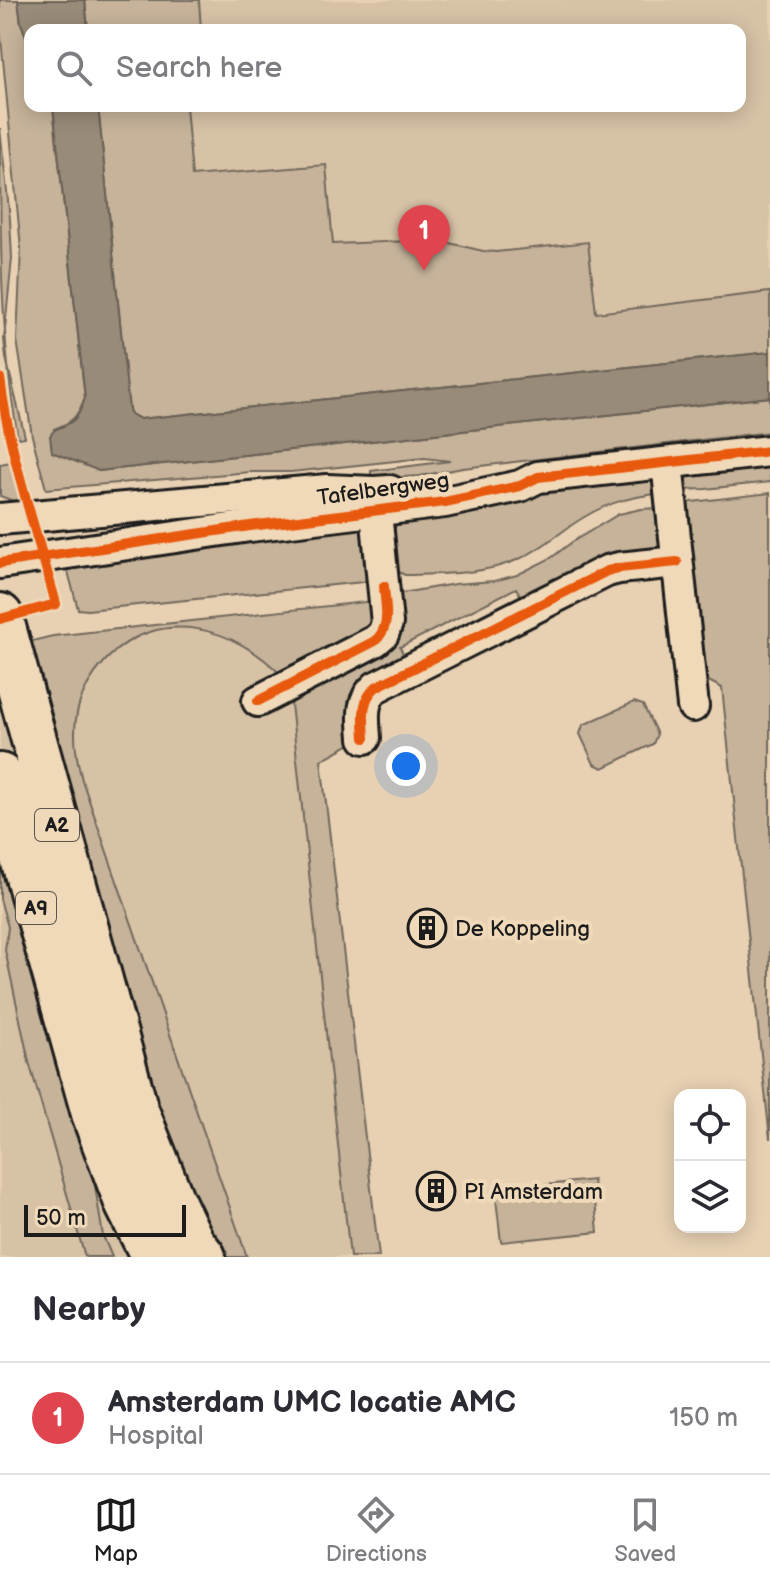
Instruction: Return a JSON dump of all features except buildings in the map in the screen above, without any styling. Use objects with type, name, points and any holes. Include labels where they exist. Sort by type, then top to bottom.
[{"type":"highway","name":"A2","points":[[0,616],[136,1111],[171,1199],[192,1243],[203,1257]]},
{"type":"highway","name":"A9","points":[[0,776],[95,1117],[128,1205],[154,1257]]},
{"type":"street","name":"Tafelbergweg","points":[[0,563],[375,501],[445,502],[520,486],[538,477],[770,451]]},
{"type":"street","points":[[667,463],[693,706]]},
{"type":"street","name":"Tafelbergweg","points":[[0,519],[327,490],[375,501]]},
{"type":"street","name":"Tafelbergweg","points":[[258,701],[383,634],[387,623],[375,501]]},
{"type":"street","points":[[365,738],[364,706],[370,692],[376,687],[607,571],[677,562]]},
{"type":"shaded area","points":[[0,0],[18,0],[24,31],[24,112],[54,112],[85,399],[74,418],[54,429],[99,471],[770,397],[770,432],[463,468],[420,476],[371,479],[371,471],[450,461],[424,458],[291,472],[251,472],[46,489],[32,436],[17,340],[21,248]]},
{"type":"shaded area","points":[[18,0],[85,0],[87,24],[24,24],[24,31]]},
{"type":"shaded area","points":[[48,0],[770,0],[770,377],[126,450],[61,112],[746,112],[746,24],[51,24]]},
{"type":"shaded area","points":[[85,0],[199,0],[201,24],[87,24]]},
{"type":"shaded area","points":[[54,112],[99,112],[129,410],[140,419],[770,352],[770,397],[99,471],[52,452],[50,436],[56,429],[74,420],[85,398]]},
{"type":"shaded area","points":[[99,112],[187,112],[192,176],[326,165],[333,244],[437,240],[496,252],[588,242],[596,313],[770,292],[770,352],[140,419],[129,410]]},
{"type":"shaded area","points":[[0,128],[12,258],[5,330],[1,245]]},
{"type":"shaded area","points":[[5,330],[8,367],[4,339]]},
{"type":"shaded area","points":[[8,367],[25,437],[18,438]]},
{"type":"shaded area","points":[[11,462],[21,501],[0,496],[0,464]]},
{"type":"shaded area","points":[[770,466],[770,482],[681,490],[681,479],[693,475]]},
{"type":"shaded area","points":[[647,479],[657,484],[662,493],[613,503],[595,511],[537,549],[507,564],[452,573],[405,575],[394,570],[393,536],[401,517],[519,495]]},
{"type":"shaded area","points":[[770,493],[770,1139],[722,688],[699,676],[683,507],[692,502]]},
{"type":"shaded area","points":[[657,508],[663,547],[658,553],[525,603],[516,588],[400,647],[406,661],[356,741],[321,760],[379,1257],[350,1257],[291,704],[402,593],[517,575],[551,558],[619,514]]},
{"type":"shaded area","points":[[357,524],[368,536],[369,579],[363,582],[88,610],[78,609],[66,564]]},
{"type":"shaded area","points":[[374,601],[371,627],[282,676],[242,645],[220,635],[173,628],[149,632],[127,642],[107,659],[96,672],[80,702],[75,742],[82,780],[247,1257],[218,1257],[176,1186],[31,644],[32,641],[53,636]]},
{"type":"shaded area","points":[[227,619],[282,666],[299,703],[360,1257],[0,1257],[0,651]]},
{"type":"shaded area","points":[[634,702],[643,705],[657,734],[653,744],[603,768],[594,764],[580,734],[583,725]]},
{"type":"shaded area","points":[[0,824],[88,1143],[103,1236],[112,1257],[85,1257],[29,1062],[5,950],[8,927],[0,899]]},
{"type":"shaded area","points":[[593,1180],[598,1232],[501,1242],[495,1190]]},
{"type":"cycle path","points":[[0,378],[16,464],[56,604],[0,619]]},
{"type":"cycle path","points":[[0,563],[250,526],[445,502],[520,486],[538,477],[770,451]]},
{"type":"cycle path","points":[[365,738],[365,704],[376,687],[607,571],[677,562]]},
{"type":"cycle path","points":[[258,701],[375,641],[386,622],[384,586]]},
{"type":"place","name":"Amsterdam UMC locatie AMC","points":[[424,271]]},
{"type":"place","name":"De Koppeling","points":[[427,928]]},
{"type":"place","name":"PI Amsterdam","points":[[436,1191]]}]
